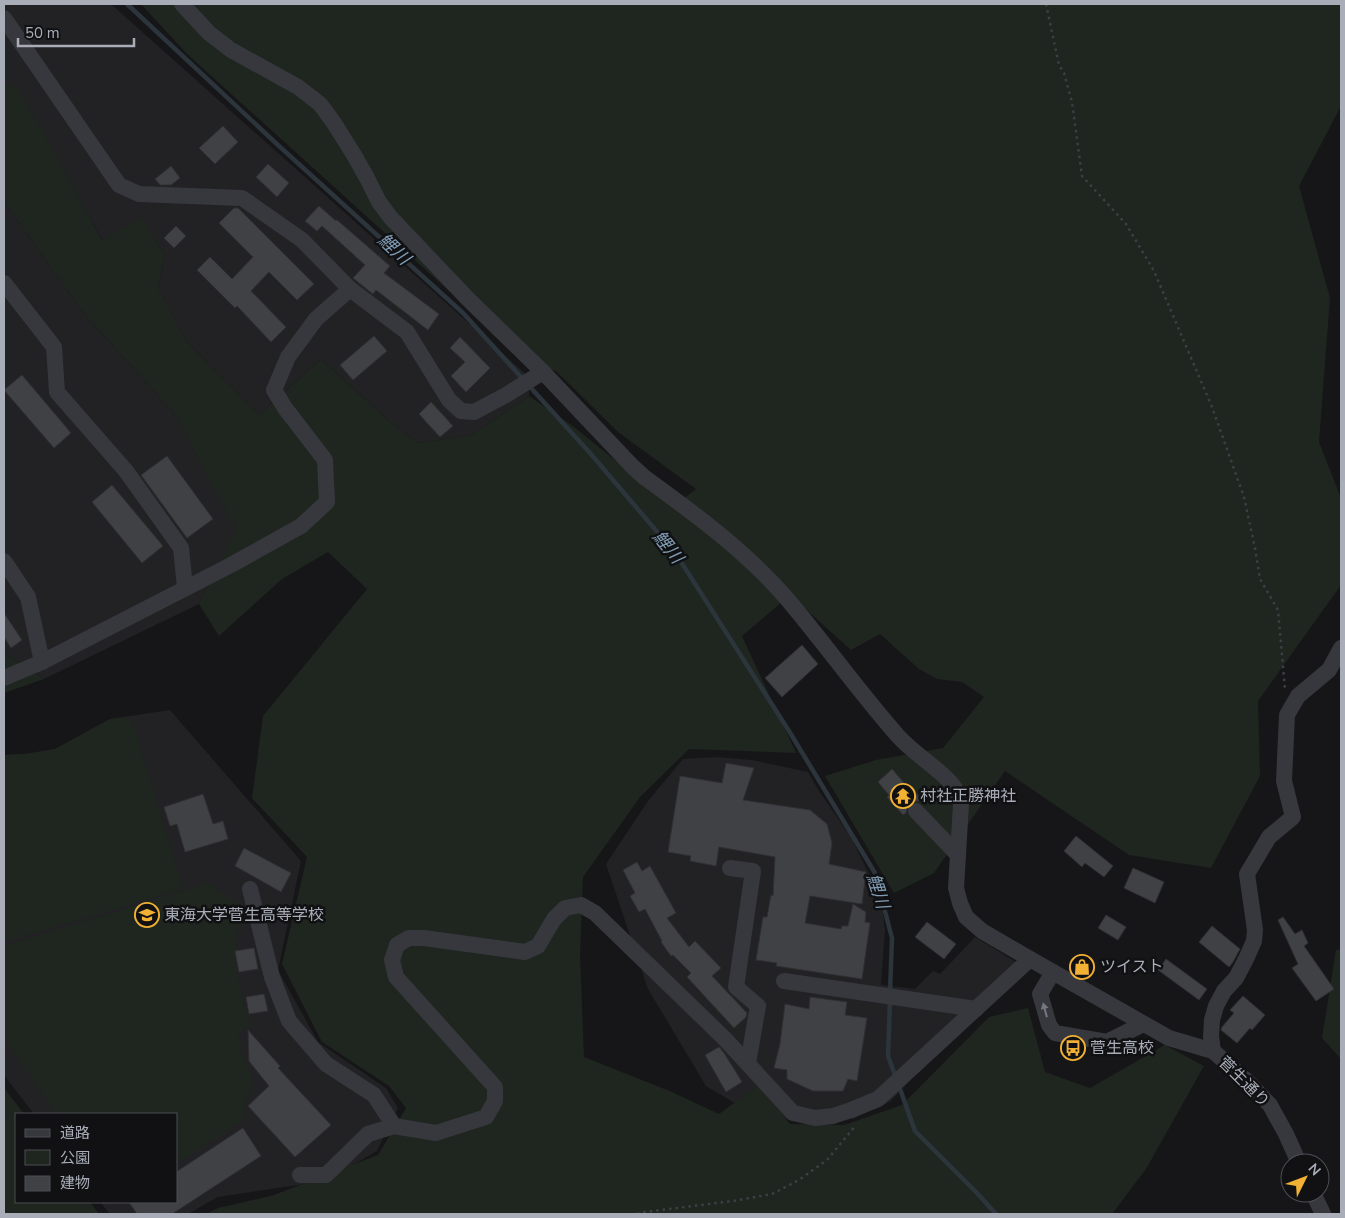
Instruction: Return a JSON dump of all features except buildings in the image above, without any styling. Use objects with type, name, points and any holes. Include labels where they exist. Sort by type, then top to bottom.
[{"type":"street","name":"菅生通り","points":[[182,4],[209,33],[230,50],[298,86],[320,104],[354,155],[379,202],[391,218],[540,374],[644,477],[722,536],[768,579],[788,600],[872,707],[906,745],[953,785],[962,804],[956,888],[966,917],[982,931],[1030,960],[1168,1038],[1213,1051],[1247,1081],[1270,1106],[1295,1153]]},
{"type":"street","points":[[4,18],[119,185],[139,194],[242,198],[302,240],[350,290],[407,332],[449,400],[461,411],[474,412],[540,374]]},
{"type":"street","points":[[4,283],[54,347],[57,392],[126,471],[181,548],[186,588]]},
{"type":"street","points":[[4,678],[42,662],[301,526],[327,502],[325,460],[285,408],[274,390],[288,357],[316,319],[350,290]]},
{"type":"street","points":[[4,562],[28,597],[42,662]]},
{"type":"street","points":[[1213,1051],[1211,1036],[1212,1020],[1216,1006],[1224,991],[1239,972],[1254,941],[1255,930],[1247,874],[1269,837],[1293,817],[1284,781],[1287,715],[1298,696],[1329,670],[1341,648]]},
{"type":"street","points":[[916,811],[958,855]]},
{"type":"street","points":[[730,868],[753,871],[736,987],[758,1006],[748,1063]]},
{"type":"street","points":[[250,888],[272,977],[289,1021],[326,1064],[374,1095],[394,1126]]},
{"type":"street","points":[[300,1175],[326,1175],[368,1134],[394,1126],[436,1133],[486,1117],[495,1101],[495,1087],[396,977],[392,960],[397,945],[409,938],[424,938],[525,952],[538,946],[554,919],[565,908],[581,905],[596,913],[724,1038],[793,1113],[815,1118],[833,1116],[878,1099],[1030,960]]},
{"type":"street","points":[[1053,972],[1040,994],[1049,1025],[1055,1032],[1107,1042],[1143,1024]]},
{"type":"street","points":[[784,981],[976,1009]]},
{"type":"path","points":[[1046,4],[1059,65],[1064,73],[1072,102],[1082,176],[1126,224],[1154,271],[1212,407],[1244,497],[1260,579],[1278,610],[1287,715]]},
{"type":"path","points":[[637,1214],[772,1194],[799,1180],[827,1160],[861,1119]]},
{"type":"shaded area","points":[[4,4],[111,4],[529,377],[529,396],[471,435],[418,443],[389,421],[321,359],[259,415],[185,340],[158,287],[165,255],[141,219],[103,242],[17,87],[4,85]]},
{"type":"shaded area","points":[[4,201],[82,311],[173,412],[238,530],[199,604],[44,679],[4,653]]},
{"type":"shaded area","name":"東海大学菅生高等学校","points":[[170,710],[301,861],[278,970],[318,1042],[386,1088],[398,1108],[377,1151],[325,1181],[218,1197],[188,1214],[110,1214],[101,1203],[178,1203],[178,1113],[33,1113],[4,1075],[4,755],[55,749],[110,719]]},
{"type":"shaded area","points":[[716,757],[752,760],[808,772],[852,839],[882,906],[885,930],[881,985],[915,989],[933,971],[940,974],[975,937],[1016,962],[891,1101],[853,1119],[798,1121],[745,1109],[706,1086],[648,989],[606,864],[648,801],[683,759]]},
{"type":"green space","points":[[141,4],[1341,4],[1341,106],[1299,186],[1330,298],[1319,442],[1341,498],[1341,585],[1258,701],[1260,776],[1211,868],[1129,855],[1005,771],[934,873],[894,893],[825,776],[876,760],[943,748],[984,697],[962,682],[937,679],[919,669],[880,634],[851,650],[790,595],[742,636],[796,753],[689,749],[640,797],[583,877],[580,955],[584,1057],[672,1092],[719,1114],[759,1085],[790,1124],[844,1125],[902,1105],[989,1017],[1028,1008],[1045,1072],[1090,1088],[1165,1045],[1204,1066],[1146,1169],[1112,1214],[206,1214],[218,1208],[274,1195],[378,1155],[406,1108],[389,1086],[322,1042],[282,964],[307,857],[252,798],[263,716],[367,589],[328,552],[282,579],[219,636],[199,604],[237,530],[173,412],[82,311],[4,201],[4,85],[17,86],[102,241],[141,218],[165,255],[158,287],[185,340],[259,415],[321,359],[389,421],[418,443],[471,435],[529,396],[574,427],[673,507],[696,489],[618,432],[556,371],[534,364],[460,301],[187,54]]},
{"type":"green space","points":[[4,653],[44,679],[4,693]]},
{"type":"green space","points":[[131,717],[183,889],[4,942],[4,755],[55,749],[110,719]]},
{"type":"green space","points":[[209,883],[235,901],[238,921],[235,964],[250,1025],[238,1035],[254,1085],[244,1102],[245,1118],[178,1163],[178,1113],[56,1113],[4,1038],[4,946]]},
{"type":"green space","points":[[1341,949],[1341,1059],[1322,1038],[1336,950]]},
{"type":"green space","points":[[4,1088],[23,1113],[15,1113],[15,1203],[91,1203],[99,1214],[4,1214]]},
{"type":"waterway","name":"鯉川","points":[[127,4],[279,146],[463,313],[590,453],[676,554],[789,731],[875,873],[892,938],[890,992]]},
{"type":"waterway","name":"鯉川","points":[[890,1000],[888,1056],[896,1078]]},
{"type":"waterway","name":"鯉川","points":[[899,1086],[915,1131],[996,1214]]},
{"type":"place","name":"村社正勝神社","points":[[903,796]]},
{"type":"place","name":"東海大学菅生高等学校","points":[[147,915]]},
{"type":"place","name":"ツイスト","points":[[1082,967]]},
{"type":"place","name":"菅生高校","points":[[1073,1048]]}]
